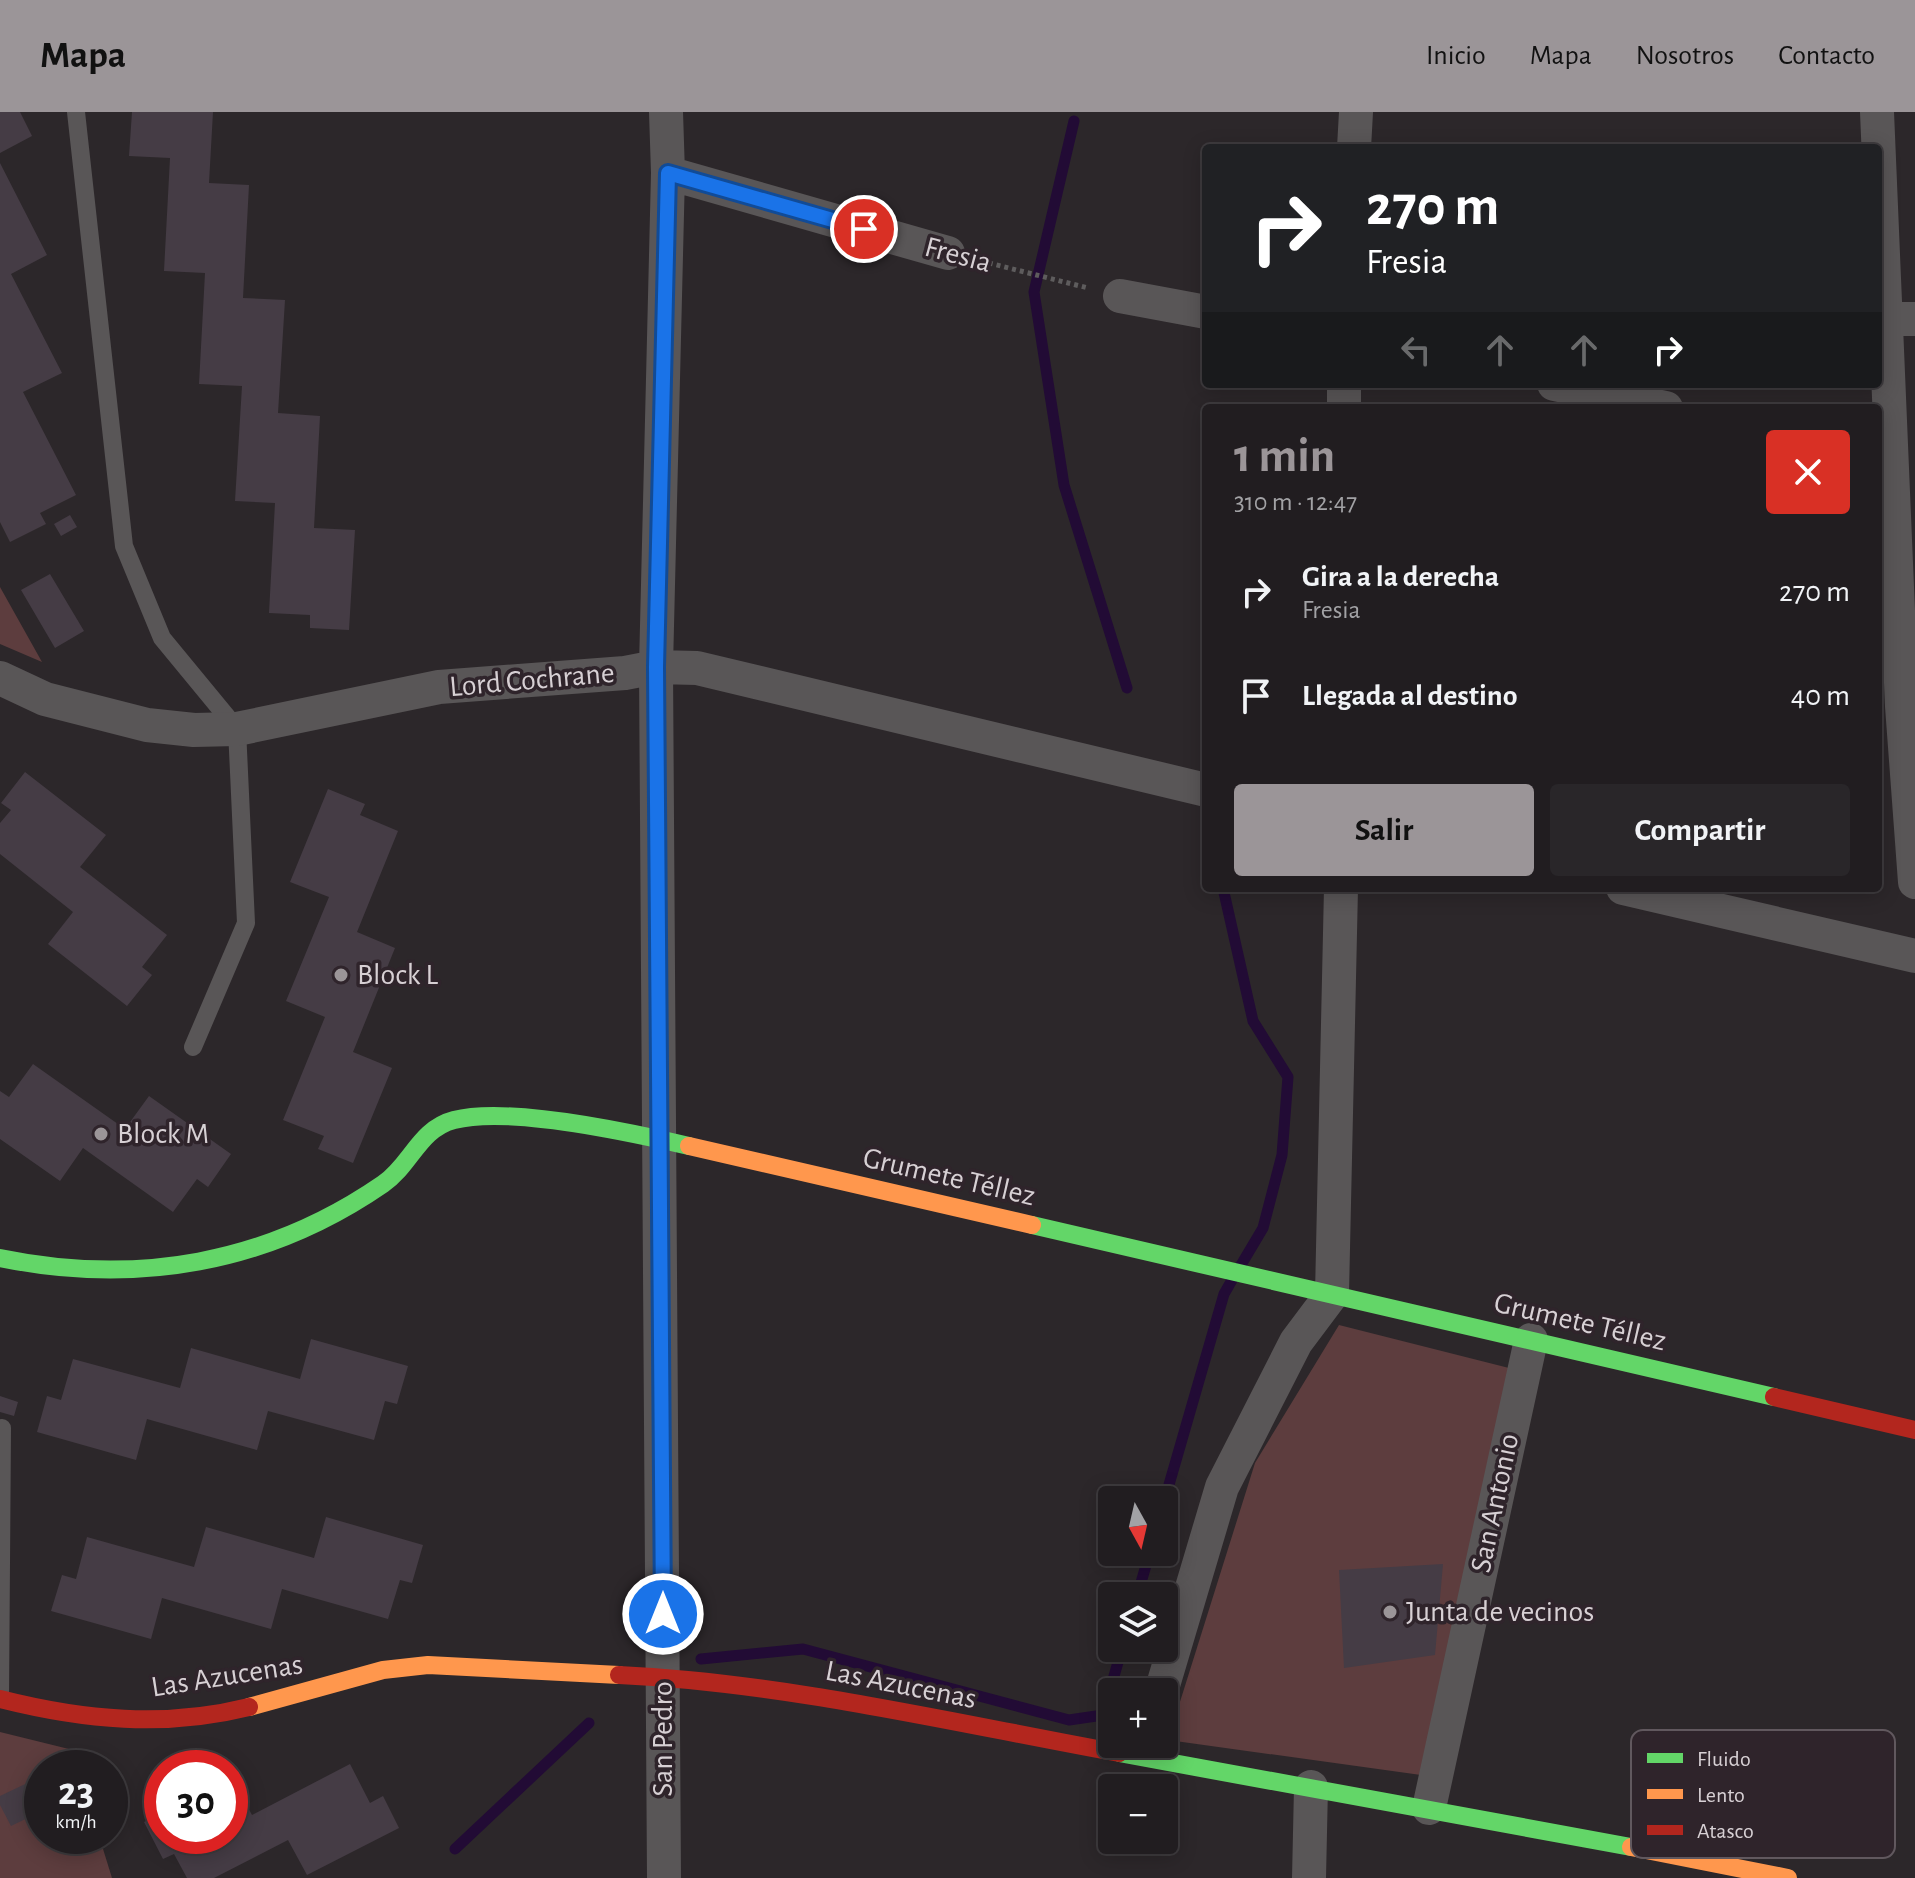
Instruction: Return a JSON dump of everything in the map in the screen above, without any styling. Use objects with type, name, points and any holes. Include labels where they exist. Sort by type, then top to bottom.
[{"type":"street","name":"San Pedro","points":[[664,1878],[656,667],[668,173],[666,112]]},
{"type":"street","points":[[1354,144],[1356,112]]},
{"type":"street","points":[[1877,112],[1881,144]]},
{"type":"street","points":[[1882,157],[1900,319],[1884,455],[1915,882]]},
{"type":"street","name":"Fresia","points":[[668,173],[948,253]]},
{"type":"street","points":[[1120,296],[1202,311]]},
{"type":"street","points":[[1573,388],[1647,404]]},
{"type":"street","name":"Lord Cochrane","points":[[0,678],[45,699],[147,725],[194,730],[237,729],[439,687],[625,673],[656,667],[697,668],[1202,789]]},
{"type":"street","points":[[1165,1678],[1222,1487],[1296,1342],[1332,1294],[1341,892]]},
{"type":"street","points":[[1640,892],[1915,956]]},
{"type":"street","name":"Grumete Téllez","points":[[0,1258],[68,1271],[123,1271],[240,1254],[287,1238],[345,1210],[388,1181],[422,1135],[454,1120],[495,1117],[659,1139],[1915,1430]]},
{"type":"street","name":"San Antonio","points":[[1429,1808],[1531,1340]]},
{"type":"street","name":"Las Azucenas","points":[[0,1699],[60,1714],[111,1720],[169,1718],[242,1709],[383,1670],[428,1665],[663,1677],[791,1694],[1098,1744]]},
{"type":"street","name":"Las Azucenas","points":[[1176,1758],[1631,1847]]},
{"type":"street","points":[[1309,1878],[1311,1787]]},
{"type":"street","name":"Las Azucenas","points":[[1685,1858],[1788,1878]]},
{"type":"lane","points":[[76,112],[124,546],[162,638],[237,729],[246,923],[193,1047]]},
{"type":"lane","points":[[0,1699],[2,1428]]},
{"type":"path","name":"Fresia","points":[[948,253],[1120,296]]},
{"type":"shaded area","points":[[0,587],[42,662],[0,644]]},
{"type":"shaded area","points":[[1339,1325],[1509,1368],[1421,1775],[1178,1741],[1178,1708],[1255,1463]]},
{"type":"shaded area","points":[[0,1732],[73,1750],[24,1750],[24,1854],[105,1854],[112,1878],[0,1878]]},
{"type":"building","points":[[0,112],[20,112],[32,136],[0,153]]},
{"type":"building","points":[[132,112],[213,112],[209,183],[249,185],[243,298],[285,300],[278,413],[320,416],[314,528],[355,530],[349,630],[310,628],[310,615],[269,613],[275,503],[235,501],[242,386],[199,384],[205,273],[164,271],[170,158],[129,156]]},
{"type":"building","points":[[0,163],[47,255],[11,274],[62,373],[23,392],[76,495],[40,513],[46,524],[10,542],[0,522]]},
{"type":"building","points":[[70,515],[77,527],[61,536],[54,524]]},
{"type":"building","points":[[50,574],[84,631],[55,648],[21,590]]},
{"type":"building","points":[[25,772],[106,835],[80,867],[167,935],[142,967],[152,975],[127,1006],[48,944],[73,912],[0,854],[0,823],[11,810],[1,803]]},
{"type":"building","name":"Block L","points":[[328,789],[365,804],[360,815],[398,831],[357,932],[395,948],[353,1052],[392,1068],[353,1163],[318,1149],[324,1136],[283,1120],[325,1017],[286,1001],[329,897],[290,882]]},
{"type":"building","name":"Block M","points":[[33,1064],[125,1129],[149,1096],[231,1154],[208,1187],[197,1179],[173,1212],[83,1148],[60,1181],[0,1139],[0,1091],[9,1097]]},
{"type":"building","points":[[311,1339],[408,1366],[397,1404],[385,1401],[374,1440],[268,1411],[257,1450],[147,1419],[136,1460],[37,1432],[47,1396],[61,1400],[73,1359],[180,1388],[191,1348],[300,1379]]},
{"type":"building","points":[[0,1396],[18,1402],[14,1416],[0,1412]]},
{"type":"building","points":[[326,1517],[423,1545],[412,1583],[400,1580],[388,1619],[282,1589],[271,1629],[162,1598],[151,1639],[51,1611],[62,1575],[76,1579],[87,1537],[194,1567],[206,1527],[314,1558]]},
{"type":"building","name":"Junta de vecinos","points":[[1443,1564],[1435,1655],[1344,1668],[1339,1570]]},
{"type":"building","points":[[350,1764],[370,1803],[383,1796],[399,1828],[307,1875],[288,1840],[214,1878],[187,1878],[174,1854],[248,1854],[248,1807],[252,1815]]},
{"type":"building","points":[[24,1785],[24,1820],[11,1826],[0,1805],[0,1796]]},
{"type":"waterway","points":[[1074,121],[1034,292],[1064,485],[1127,688]]},
{"type":"waterway","points":[[1224,892],[1253,1021],[1288,1077],[1282,1155],[1263,1228],[1241,1265]]},
{"type":"waterway","points":[[1169,1486],[1224,1294],[1232,1280]]},
{"type":"waterway","points":[[1141,1582],[1146,1566]]},
{"type":"waterway","points":[[701,1659],[803,1649],[1069,1720],[1103,1715],[1118,1662]]},
{"type":"waterway","points":[[455,1849],[589,1723]]},
{"type":"traffic: fast","points":[[0,1258],[101,1270],[199,1262],[247,1250],[339,1211],[383,1184],[432,1131],[454,1120],[506,1116],[537,1119],[604,1128],[689,1146]]},
{"type":"traffic: fast","points":[[1032,1225],[1774,1397]]},
{"type":"traffic: fast","points":[[1146,1758],[1631,1847]]},
{"type":"traffic: slow","points":[[689,1146],[1032,1225]]},
{"type":"traffic: slow","points":[[249,1707],[383,1670],[428,1665],[619,1675]]},
{"type":"traffic: slow","points":[[1687,1858],[1788,1878]]},
{"type":"traffic: jam","points":[[1774,1397],[1915,1430]]},
{"type":"traffic: jam","points":[[619,1675],[682,1679],[808,1695],[1098,1749]]},
{"type":"traffic: jam","points":[[0,1699],[62,1712],[124,1719],[186,1718],[249,1707]]},
{"type":"place","name":"Block L","points":[[341,975]]},
{"type":"place","name":"Block M","points":[[101,1134]]},
{"type":"place","name":"Junta de vecinos","points":[[1390,1612]]},
{"type":"route","points":[[663,1614],[656,667],[668,173],[864,229]]}]
